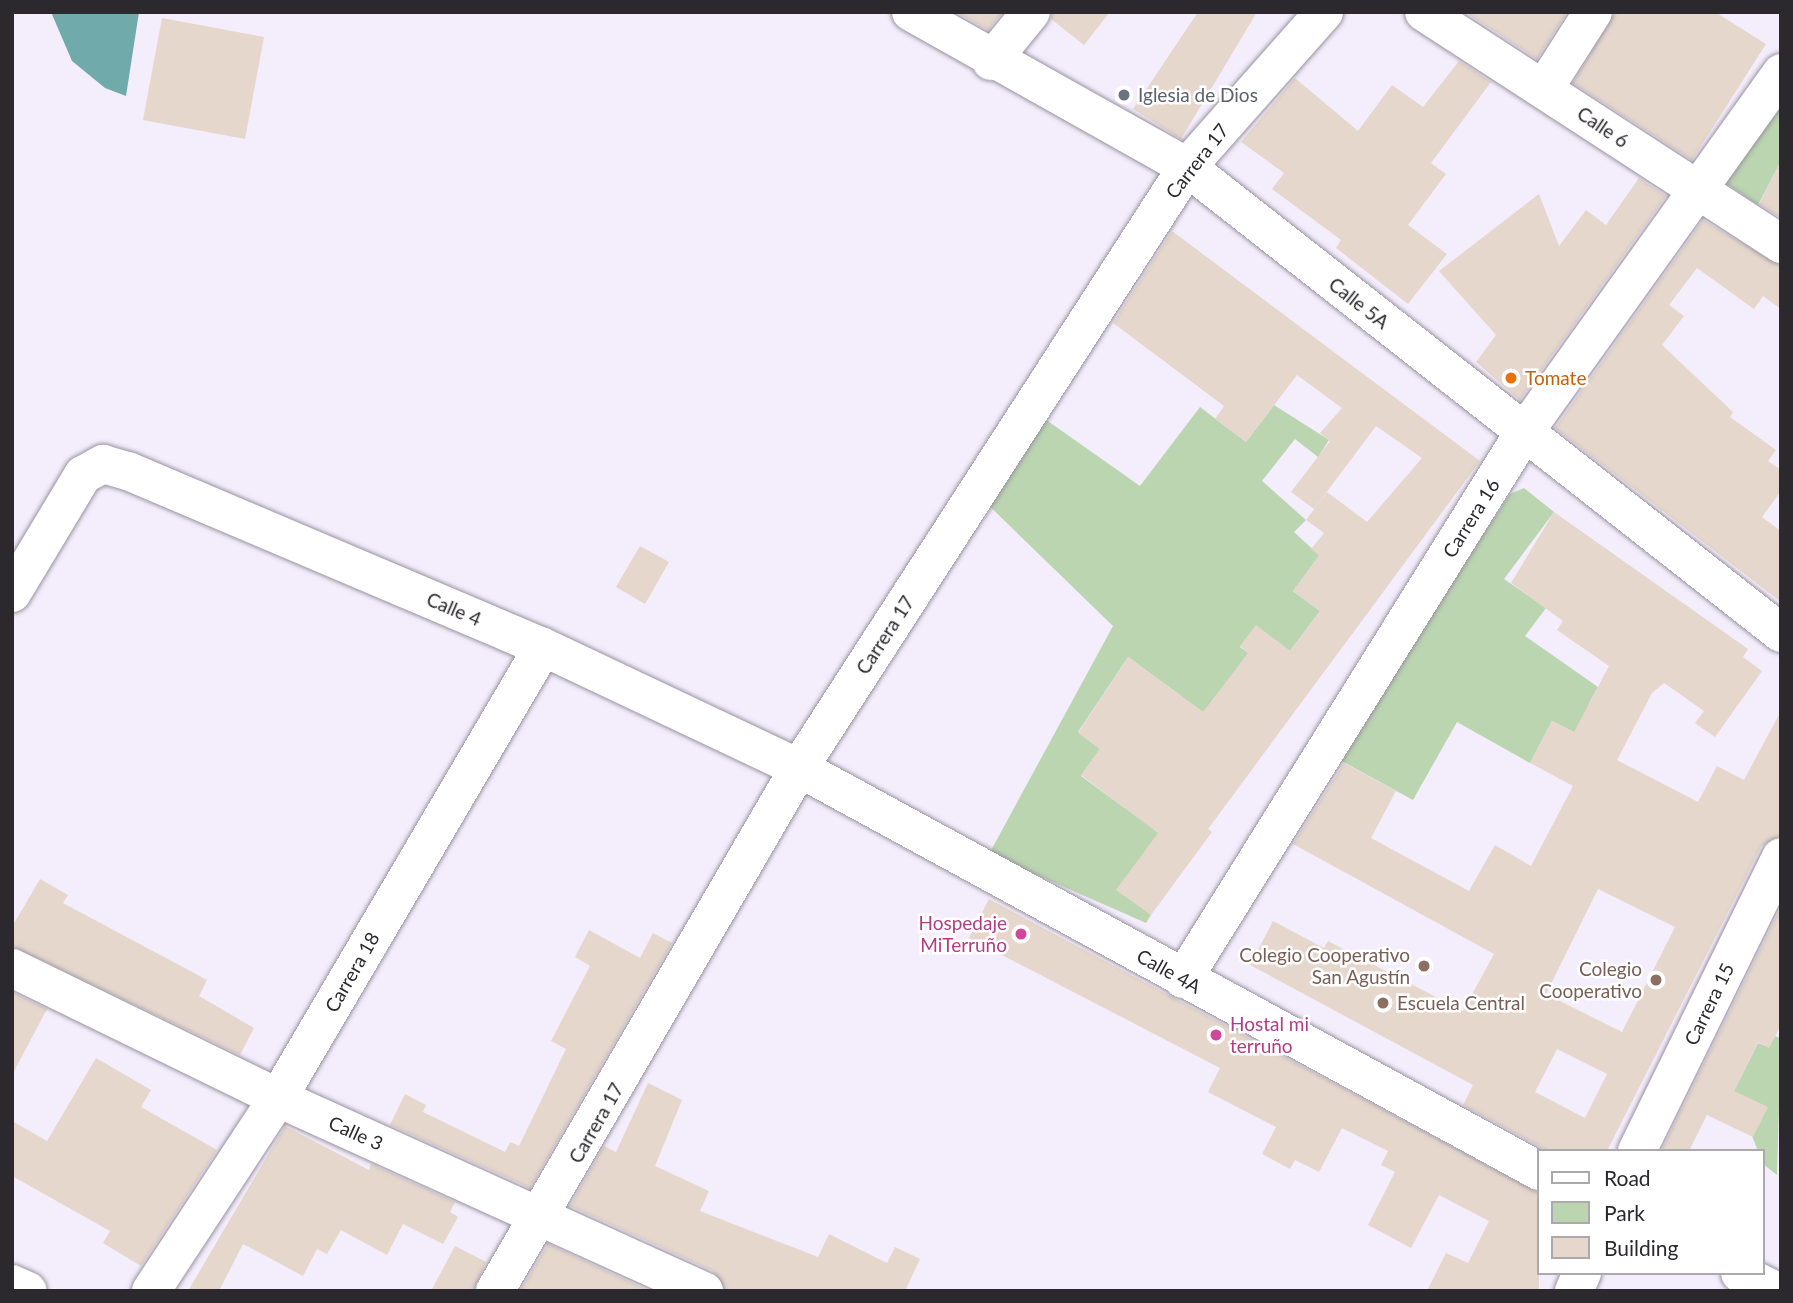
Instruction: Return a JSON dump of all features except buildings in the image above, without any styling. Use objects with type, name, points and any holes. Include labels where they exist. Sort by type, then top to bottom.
[{"type":"street","name":"Calle 5A","points":[[911,12],[991,61],[1187,167],[1523,434],[1781,633]]},
{"type":"street","points":[[991,61],[1031,12]]},
{"type":"street","name":"Carrera 17","points":[[495,1291],[542,1217],[799,768],[1187,167],[1324,12]]},
{"type":"street","name":"Calle 6","points":[[1424,12],[1545,87],[1699,192],[1781,244]]},
{"type":"street","points":[[1545,87],[1594,12]]},
{"type":"street","name":"Carrera 16","points":[[1183,979],[1523,434],[1699,192],[1781,73]]},
{"type":"street","name":"Calle 4","points":[[12,593],[83,475],[103,464],[543,647],[799,768]]},
{"type":"street","name":"Carrera 18","points":[[151,1291],[278,1098],[543,647]]},
{"type":"street","name":"Calle 4A","points":[[799,768],[1538,1170]]},
{"type":"street","name":"Carrera 15","points":[[1638,1149],[1781,857]]},
{"type":"street","name":"Calle 3","points":[[12,968],[278,1098],[704,1291]]},
{"type":"street","points":[[1744,1275],[1776,1291]]},
{"type":"street","points":[[12,1284],[28,1291]]},
{"type":"green space","points":[[1781,84],[1781,161],[1758,205],[1720,179]]},
{"type":"green space","points":[[1274,405],[1329,440],[1318,457],[1295,439],[1262,481],[1306,520],[1294,532],[1320,556],[1293,591],[1320,611],[1290,651],[1256,626],[1240,647],[1274,672],[1203,712],[1128,657],[1078,732],[1100,749],[1081,776],[1159,833],[1117,889],[1151,915],[1146,923],[989,854],[1113,626],[979,496],[1035,412],[1140,486],[1200,407],[1246,442]]},
{"type":"green space","points":[[1524,488],[1554,512],[1504,579],[1546,608],[1525,636],[1598,687],[1589,703],[1609,713],[1584,737],[1552,721],[1530,763],[1457,722],[1413,800],[1336,758],[1510,494]]},
{"type":"green space","points":[[1775,1036],[1781,1038],[1777,1175],[1765,1166],[1765,1149],[1757,1149],[1734,1091],[1758,1043],[1769,1047]]},
{"type":"shaded area","points":[[51,12],[139,12],[126,96],[105,88],[72,61]]},
{"type":"place","name":"Iglesia de Dios","points":[[1124,95]]},
{"type":"place","name":"Tomate","points":[[1511,378]]},
{"type":"place","name":"Hospedaje MiTerruño","points":[[1021,934]]},
{"type":"place","name":"Colegio Cooperativo San Agustín","points":[[1424,966]]},
{"type":"place","name":"Colegio Cooperativo","points":[[1656,980]]},
{"type":"place","name":"Escuela Central","points":[[1383,1003]]},
{"type":"place","name":"Hostal mi terruño","points":[[1216,1035]]}]
